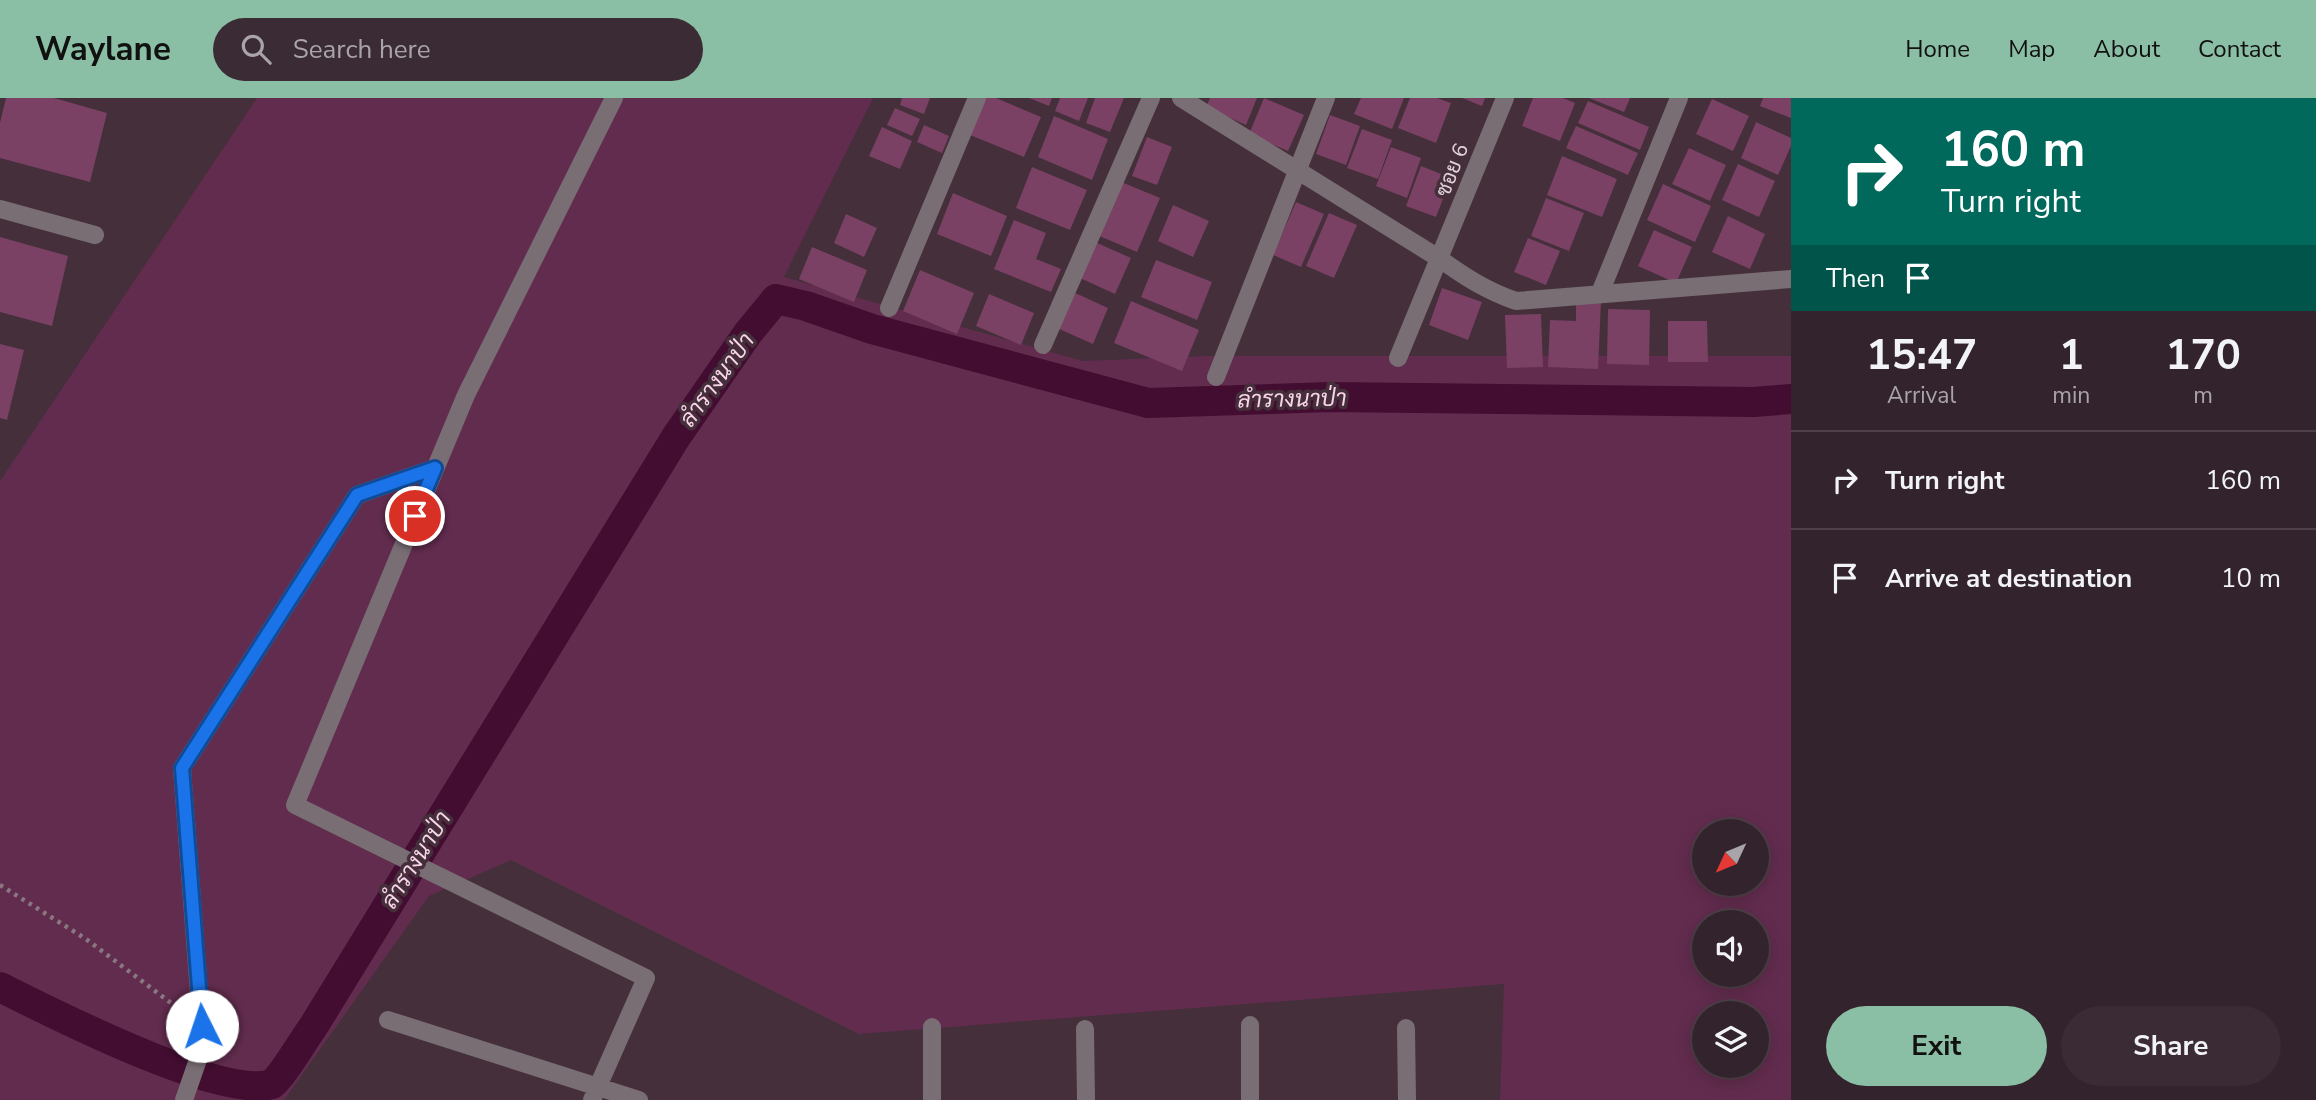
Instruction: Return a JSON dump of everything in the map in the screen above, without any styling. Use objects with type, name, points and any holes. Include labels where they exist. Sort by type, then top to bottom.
[{"type":"street","points":[[595,1093],[646,978],[295,804],[466,394],[614,98]]},
{"type":"street","points":[[889,308],[977,98]]},
{"type":"street","points":[[1043,345],[1151,98]]},
{"type":"street","points":[[1181,98],[1481,287],[1516,301],[1789,274]]},
{"type":"street","points":[[1216,377],[1326,98]]},
{"type":"street","name":"ซอย 6","points":[[1398,358],[1505,98]]},
{"type":"street","points":[[1600,293],[1679,98]]},
{"type":"street","points":[[0,209],[95,235]]},
{"type":"street","points":[[184,1100],[202,1035],[182,768],[357,495],[435,468]]},
{"type":"street","points":[[388,1020],[595,1093],[639,1100]]},
{"type":"street","points":[[1250,1025],[1250,1100]]},
{"type":"street","points":[[932,1027],[932,1100]]},
{"type":"street","points":[[1406,1028],[1408,1100]]},
{"type":"street","points":[[1085,1029],[1086,1100]]},
{"type":"path","points":[[0,885],[86,939],[202,1035]]},
{"type":"shaded area","points":[[257,98],[873,98],[784,277],[1083,361],[1208,356],[1791,356],[1791,1100],[1500,1100],[1504,984],[859,1034],[511,860],[429,896],[284,1100],[0,1100],[0,481]]},
{"type":"building","points":[[6,98],[54,98],[107,113],[90,182],[0,158],[0,123]]},
{"type":"building","points":[[902,98],[930,98],[924,114],[900,105]]},
{"type":"building","points":[[985,98],[996,98],[1041,117],[1024,157],[970,135]]},
{"type":"building","points":[[1029,98],[1052,98],[1049,106]]},
{"type":"building","points":[[1060,98],[1088,98],[1079,121],[1055,111]]},
{"type":"building","points":[[1095,98],[1124,98],[1110,132],[1086,123]]},
{"type":"building","points":[[1210,98],[1257,98],[1246,125],[1206,107]]},
{"type":"building","points":[[1264,98],[1304,115],[1288,151],[1249,134]]},
{"type":"building","points":[[1361,98],[1404,98],[1392,129],[1354,114]]},
{"type":"building","points":[[1410,98],[1437,98],[1451,103],[1436,143],[1398,128]]},
{"type":"building","points":[[1462,98],[1485,98],[1482,106]]},
{"type":"building","points":[[1533,98],[1563,98],[1575,103],[1560,141],[1522,126]]},
{"type":"building","points":[[1589,98],[1630,98],[1624,112]]},
{"type":"building","points":[[1763,98],[1791,98],[1791,118],[1760,106]]},
{"type":"building","points":[[1712,99],[1749,116],[1733,151],[1696,134]]},
{"type":"building","points":[[1588,101],[1649,127],[1640,150],[1578,123]]},
{"type":"building","points":[[895,108],[920,119],[912,136],[887,125]]},
{"type":"building","points":[[1330,115],[1360,126],[1346,165],[1316,154]]},
{"type":"building","points":[[1054,116],[1108,139],[1092,180],[1038,157]]},
{"type":"building","points":[[1756,122],[1791,138],[1791,146],[1778,175],[1741,158]]},
{"type":"building","points":[[924,125],[949,136],[942,153],[917,142]]},
{"type":"building","points":[[1576,126],[1638,153],[1628,175],[1566,148]]},
{"type":"building","points":[[882,127],[912,141],[900,169],[869,156]]},
{"type":"building","points":[[1362,129],[1392,140],[1378,179],[1347,168]]},
{"type":"building","points":[[1147,137],[1172,147],[1157,185],[1132,176]]},
{"type":"building","points":[[1391,147],[1421,158],[1407,198],[1376,186]]},
{"type":"building","points":[[1689,148],[1726,165],[1710,201],[1672,184]]},
{"type":"building","points":[[1562,156],[1617,179],[1602,217],[1547,195]]},
{"type":"building","points":[[1738,164],[1775,181],[1759,217],[1722,200]]},
{"type":"building","points":[[1421,166],[1451,178],[1436,217],[1406,206]]},
{"type":"building","points":[[1032,167],[1087,190],[1070,230],[1016,208]]},
{"type":"building","points":[[1119,181],[1160,198],[1137,252],[1097,235]]},
{"type":"building","points":[[1663,184],[1711,206],[1695,242],[1647,220]]},
{"type":"building","points":[[953,193],[1007,216],[991,256],[937,234]]},
{"type":"building","points":[[1546,198],[1584,213],[1569,251],[1531,236]]},
{"type":"building","points":[[1296,202],[1324,214],[1301,267],[1273,255]]},
{"type":"building","points":[[1173,205],[1209,221],[1193,257],[1158,241]]},
{"type":"building","points":[[1329,213],[1357,225],[1334,278],[1306,266]]},
{"type":"building","points":[[846,214],[877,228],[864,257],[834,243]]},
{"type":"building","points":[[1728,216],[1765,234],[1750,269],[1712,252]]},
{"type":"building","points":[[1014,220],[1046,233],[1036,259],[1061,269],[1051,292],[994,269]]},
{"type":"building","points":[[1654,230],[1692,247],[1676,283],[1638,266]]},
{"type":"building","points":[[0,237],[68,256],[52,326],[0,312]]},
{"type":"building","points":[[1528,238],[1560,251],[1546,285],[1514,272]]},
{"type":"building","points":[[1095,242],[1131,258],[1115,294],[1080,278]]},
{"type":"building","points":[[812,247],[867,270],[854,302],[799,279]]},
{"type":"building","points":[[1156,260],[1212,282],[1197,320],[1141,297]]},
{"type":"building","points":[[920,270],[974,293],[957,334],[903,311]]},
{"type":"building","points":[[1442,288],[1482,302],[1468,340],[1429,325]]},
{"type":"building","points":[[1073,292],[1108,308],[1093,344],[1057,328]]},
{"type":"building","points":[[989,294],[1034,313],[1021,345],[976,326]]},
{"type":"building","points":[[1576,300],[1601,301],[1598,369],[1548,367],[1550,320],[1576,321]]},
{"type":"building","points":[[1131,301],[1199,330],[1182,371],[1114,343]]},
{"type":"building","points":[[1608,309],[1650,310],[1649,365],[1607,364]]},
{"type":"building","points":[[1541,314],[1543,367],[1507,368],[1505,315]]},
{"type":"building","points":[[1668,321],[1707,321],[1708,362],[1668,362]]},
{"type":"building","points":[[0,344],[24,350],[7,420],[0,418]]},
{"type":"waterway","name":"ลำรางนาป่า","points":[[0,987],[95,1033],[177,1067],[215,1079],[248,1085],[272,1084],[313,1027],[676,437],[748,333],[776,299],[806,306],[872,329],[1148,403],[1330,397],[1754,402],[1791,399]]},
{"type":"route","points":[[202,1026],[182,768],[357,495],[435,468],[415,516]]}]
